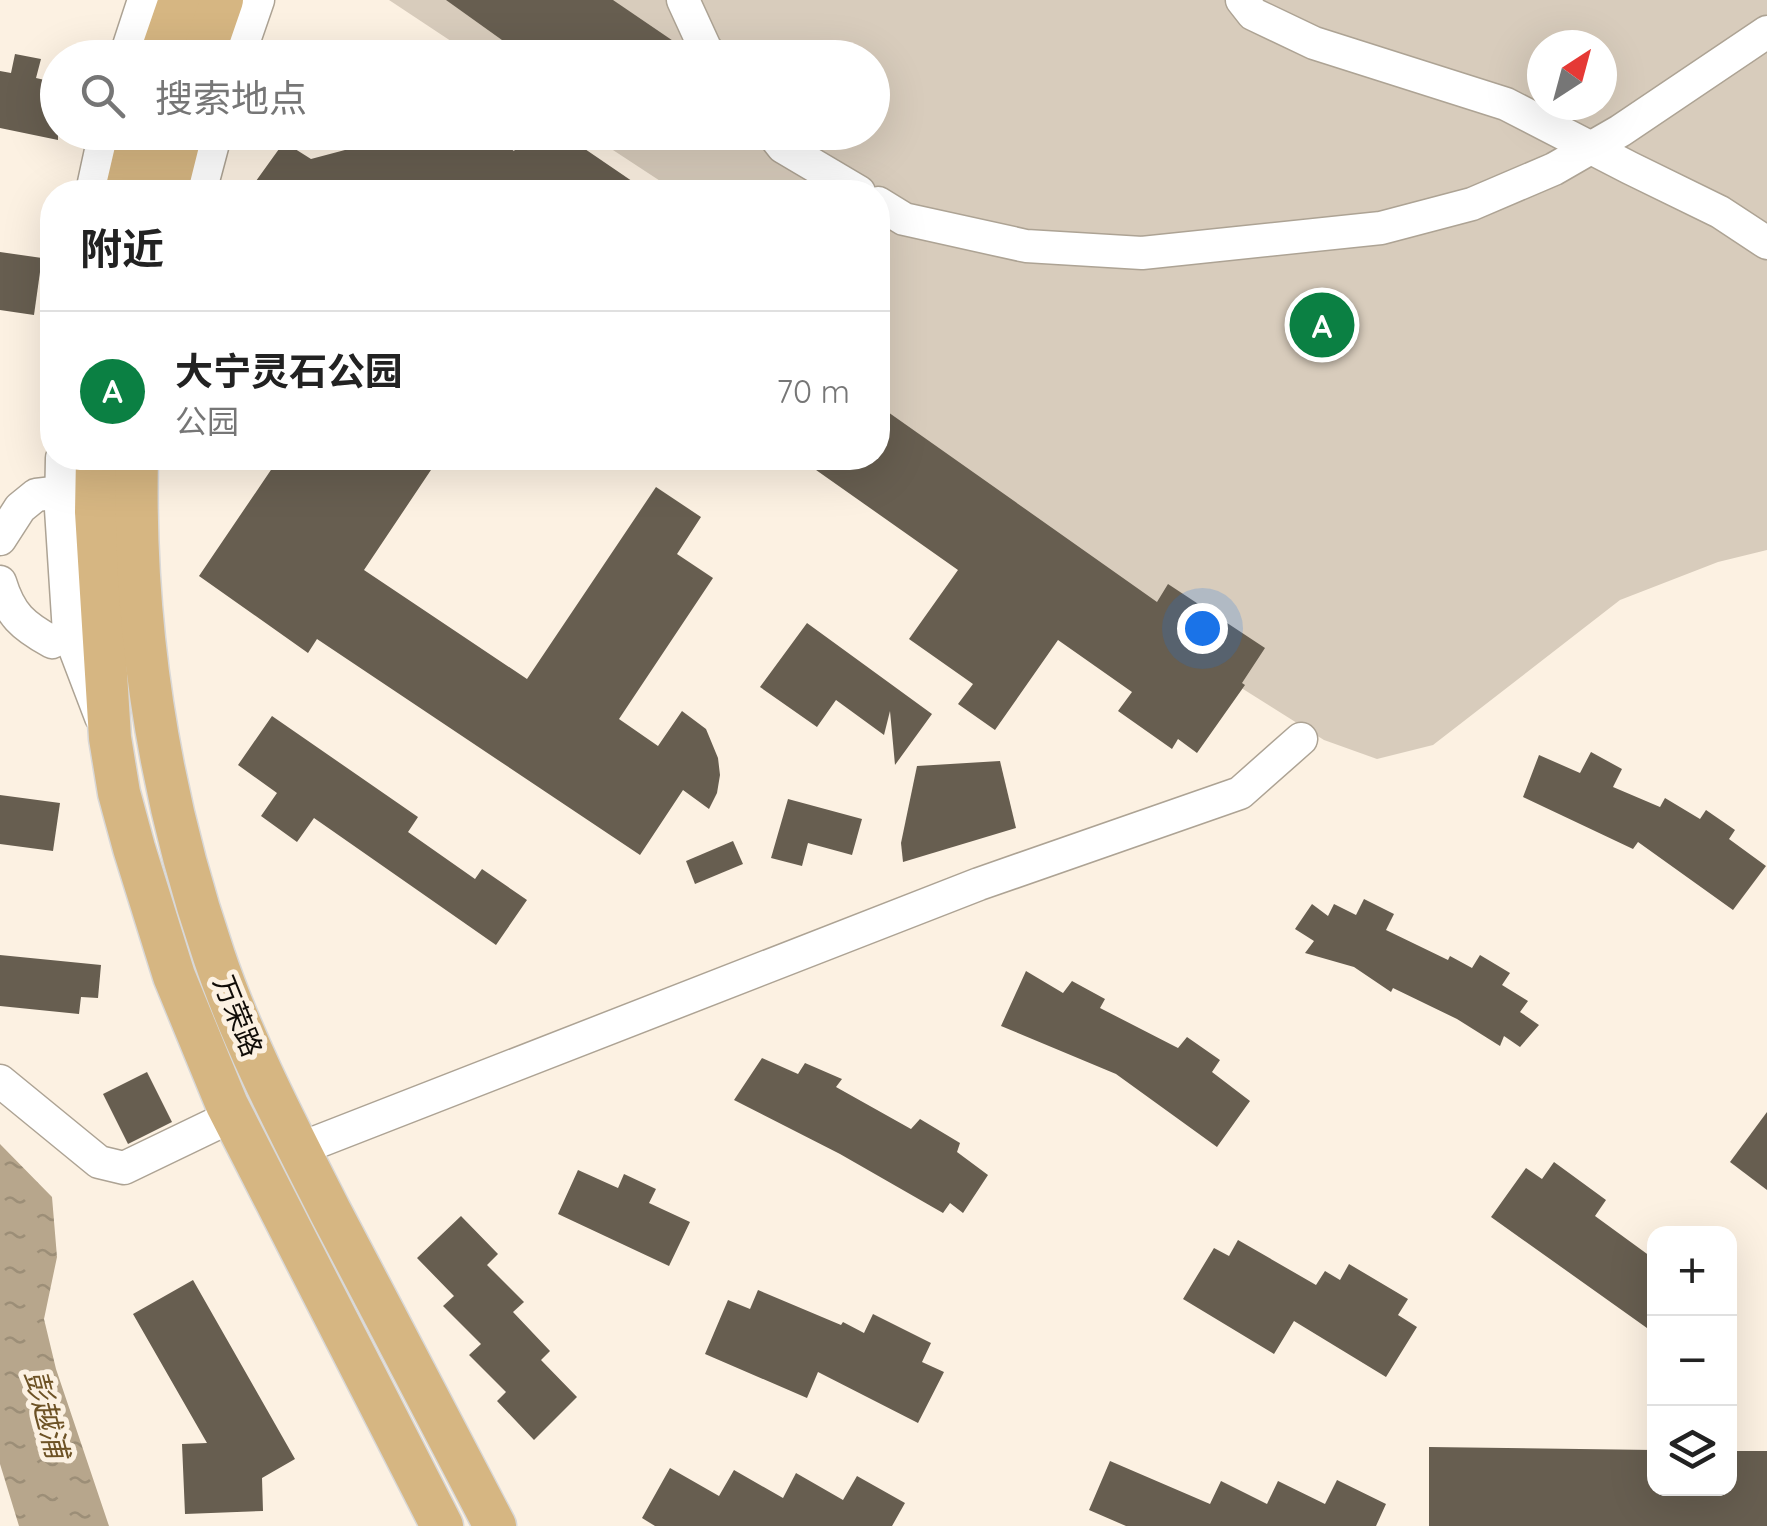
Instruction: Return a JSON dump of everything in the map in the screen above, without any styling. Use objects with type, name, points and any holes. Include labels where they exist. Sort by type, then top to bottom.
[{"type":"main road","points":[[166,40],[180,0]]},
{"type":"main road","points":[[208,40],[222,0]]},
{"type":"main road","points":[[129,180],[136,150]]},
{"type":"main road","points":[[169,180],[176,150]]},
{"type":"main road","name":"万荣路","points":[[96,470],[110,738],[134,848],[174,976],[232,1116],[442,1526]]},
{"type":"main road","name":"万荣路","points":[[137,470],[141,620],[155,728],[177,836],[214,958],[267,1088],[495,1526]]},
{"type":"street","points":[[131,40],[144,0]]},
{"type":"street","points":[[244,40],[258,0]]},
{"type":"street","points":[[683,0],[701,40]]},
{"type":"street","points":[[1242,0],[1253,14],[1314,44],[1506,104],[1720,212],[1767,243]]},
{"type":"street","points":[[890,210],[904,219],[1026,246],[1142,253],[1381,228],[1472,204],[1554,169],[1620,131],[1767,32]]},
{"type":"street","points":[[95,180],[101,150]]},
{"type":"street","points":[[203,180],[211,150]]},
{"type":"street","points":[[786,150],[838,180]]},
{"type":"street","points":[[62,470],[68,633],[110,738]]},
{"type":"street","points":[[136,514],[150,470]]},
{"type":"street","points":[[0,539],[20,508],[36,495],[62,492]]},
{"type":"street","points":[[0,582],[6,600],[26,628],[52,642],[68,633]]},
{"type":"street","points":[[299,1149],[979,884],[1240,793],[1301,739]]},
{"type":"street","points":[[0,1081],[98,1162],[124,1168],[232,1116]]},
{"type":"shaded area","points":[[389,0],[1767,0],[1767,550],[1718,562],[1620,600],[1433,745],[1377,759],[1324,740],[890,467],[890,180],[659,180],[613,150],[890,150],[890,40],[449,40]]},
{"type":"water","name":"彭越浦","points":[[0,1144],[52,1197],[57,1257],[44,1319],[56,1369],[109,1526],[19,1526],[0,1464]]},
{"type":"building","points":[[446,0],[613,0],[672,40],[502,40]]},
{"type":"building","points":[[15,54],[40,59],[36,78],[40,79],[40,136],[0,128],[0,71],[11,73]]},
{"type":"building","points":[[278,150],[297,150],[311,159],[345,150],[586,150],[630,180],[257,180]]},
{"type":"building","points":[[0,252],[40,258],[34,315],[0,310]]},
{"type":"building","points":[[890,413],[1157,602],[1168,584],[1265,648],[1242,683],[1245,685],[1197,753],[1178,739],[1172,749],[1118,711],[1132,692],[1058,640],[995,730],[958,704],[973,684],[909,639],[958,570],[816,470],[890,470]]},
{"type":"building","points":[[271,470],[431,470],[364,570],[527,679],[656,487],[701,517],[677,554],[713,578],[619,719],[658,746],[682,711],[706,729],[718,758],[717,793],[709,809],[683,790],[640,855],[317,639],[308,653],[199,576]]},
{"type":"building","points":[[807,623],[932,714],[895,765],[890,711],[884,735],[836,700],[817,727],[760,687]]},
{"type":"building","points":[[272,716],[418,817],[408,832],[475,879],[482,869],[527,900],[496,945],[314,818],[297,842],[261,816],[277,793],[238,765]]},
{"type":"building","points":[[1591,752],[1622,769],[1613,787],[1660,807],[1665,798],[1700,819],[1706,810],[1735,830],[1729,839],[1766,866],[1733,910],[1638,842],[1633,849],[1523,797],[1539,755],[1580,773]]},
{"type":"building","points":[[1000,761],[1016,828],[903,862],[901,843],[917,766]]},
{"type":"building","points":[[0,795],[60,803],[53,851],[0,844]]},
{"type":"building","points":[[788,799],[862,819],[852,855],[808,843],[802,866],[771,858]]},
{"type":"building","points":[[733,841],[743,864],[695,884],[686,861]]},
{"type":"building","points":[[1364,899],[1394,914],[1386,930],[1448,960],[1450,956],[1472,968],[1480,955],[1510,973],[1502,985],[1528,1001],[1520,1012],[1539,1025],[1520,1047],[1504,1036],[1500,1046],[1457,1019],[1393,988],[1391,992],[1354,967],[1305,953],[1314,941],[1295,929],[1312,904],[1328,916],[1334,904],[1356,915]]},
{"type":"building","points":[[0,955],[101,965],[98,998],[81,997],[79,1014],[0,1006]]},
{"type":"building","points":[[1026,971],[1063,993],[1072,981],[1105,999],[1100,1008],[1178,1048],[1187,1037],[1220,1060],[1212,1072],[1250,1101],[1217,1147],[1116,1074],[1001,1026]]},
{"type":"building","points":[[762,1058],[798,1074],[805,1063],[842,1079],[836,1087],[911,1129],[920,1119],[960,1143],[957,1152],[988,1175],[963,1213],[950,1203],[943,1213],[734,1100]]},
{"type":"building","points":[[147,1072],[172,1122],[128,1144],[103,1094]]},
{"type":"building","points":[[1767,1112],[1767,1190],[1730,1162]]},
{"type":"building","points":[[1554,1162],[1606,1200],[1595,1216],[1647,1254],[1647,1328],[1491,1217],[1526,1168],[1542,1179]]},
{"type":"building","points":[[578,1170],[618,1188],[624,1174],[656,1189],[649,1203],[690,1222],[669,1266],[558,1214]]},
{"type":"building","points":[[461,1216],[498,1254],[487,1265],[524,1302],[513,1312],[550,1351],[541,1360],[577,1397],[534,1440],[497,1401],[506,1392],[469,1355],[481,1344],[443,1306],[454,1296],[417,1258]]},
{"type":"building","points":[[1238,1240],[1316,1285],[1325,1271],[1340,1280],[1349,1264],[1408,1299],[1398,1315],[1417,1327],[1386,1377],[1294,1321],[1274,1354],[1183,1299],[1214,1248],[1229,1256]]},
{"type":"building","points":[[193,1280],[295,1459],[262,1478],[263,1511],[185,1514],[182,1444],[207,1443],[133,1314]]},
{"type":"building","points":[[758,1290],[864,1333],[873,1314],[931,1343],[922,1362],[944,1372],[918,1423],[818,1372],[807,1398],[705,1354],[728,1300],[750,1309]]},
{"type":"building","points":[[1429,1447],[1647,1450],[1647,1496],[1737,1496],[1737,1451],[1767,1451],[1767,1526],[1429,1526]]},
{"type":"building","points":[[1110,1461],[1210,1504],[1221,1481],[1267,1504],[1278,1481],[1325,1504],[1337,1480],[1386,1504],[1376,1526],[1126,1526],[1089,1510]]},
{"type":"building","points":[[670,1468],[719,1496],[734,1470],[783,1498],[796,1473],[843,1500],[857,1476],[905,1503],[892,1526],[655,1526],[642,1518]]},
{"type":"place","name":"大宁灵石公园","points":[[1322,325]]}]
